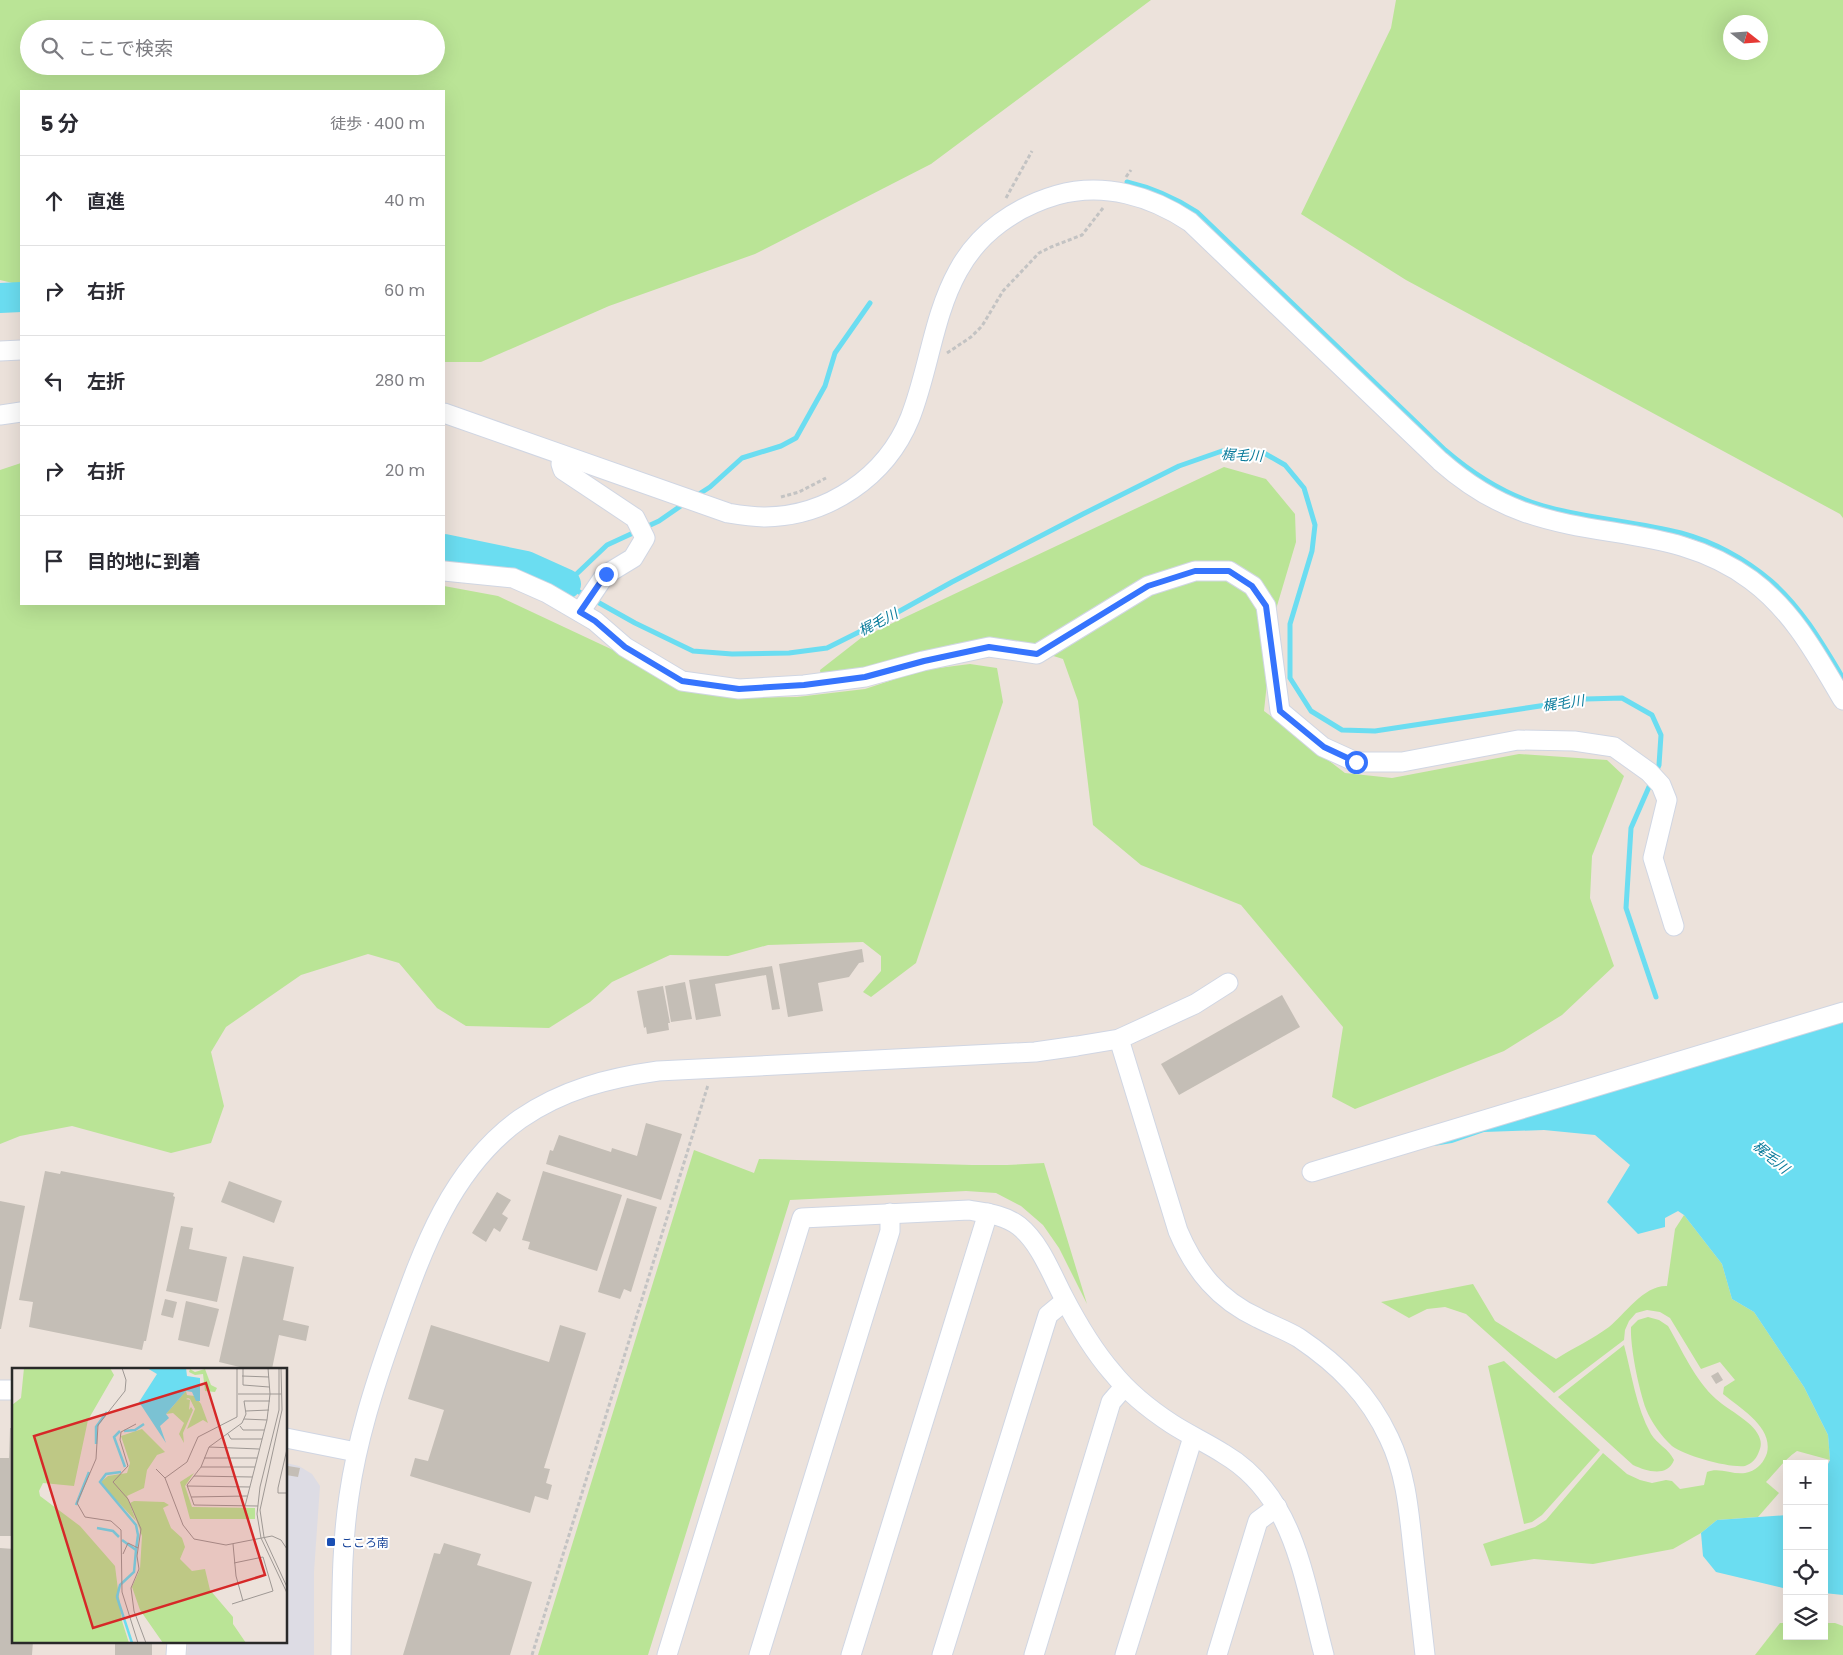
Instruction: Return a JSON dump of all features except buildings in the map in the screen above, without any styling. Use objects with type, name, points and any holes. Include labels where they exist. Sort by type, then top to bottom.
[{"type":"street","points":[[445,413],[710,508],[746,516],[783,516],[819,507],[852,490],[880,466],[901,436],[916,402],[944,305],[958,270],[981,239],[1003,220],[1028,206],[1064,193],[1082,191],[1115,192],[1139,196],[1157,203],[1190,222],[1455,474],[1488,496],[1506,505],[1544,518],[1656,539],[1690,548],[1722,562],[1752,580],[1778,604],[1801,631],[1843,700]]},
{"type":"street","points":[[0,351],[20,350]]},
{"type":"street","points":[[0,415],[20,412]]},
{"type":"street","points":[[562,455],[561,464],[563,470],[568,475],[632,515],[642,531],[632,558],[608,572],[586,602]]},
{"type":"street","points":[[445,571],[513,578],[547,593],[586,602]]},
{"type":"street","points":[[586,602],[595,621],[625,647],[682,681],[739,689],[804,685],[865,677],[924,661],[989,647],[1037,654],[1148,586],[1195,571],[1229,571],[1252,586],[1266,606],[1280,711],[1324,747],[1356,762],[1402,762],[1518,740],[1574,740],[1614,747],[1655,778],[1667,800],[1653,858],[1674,926]]},
{"type":"street","points":[[341,1655],[344,1553],[348,1498],[356,1452],[370,1399],[406,1297],[435,1225],[450,1197],[484,1150],[519,1120],[547,1102],[598,1082],[658,1071],[1035,1052],[1119,1038],[1195,1004],[1228,983]]},
{"type":"street","points":[[1312,1172],[1843,1012]]},
{"type":"street","points":[[1119,1038],[1178,1232],[1200,1273],[1224,1298],[1241,1310],[1297,1336],[1330,1360],[1346,1374],[1368,1403],[1390,1439],[1402,1475],[1408,1509],[1425,1655]]},
{"type":"street","points":[[667,1655],[802,1218],[969,1210],[1003,1217],[1018,1226],[1032,1240],[1081,1331],[1099,1357],[1124,1387],[1152,1410],[1193,1437],[1225,1454],[1245,1469],[1262,1487],[1277,1507],[1292,1538],[1324,1655]]},
{"type":"street","points":[[759,1655],[890,1231],[890,1213]]},
{"type":"street","points":[[851,1655],[988,1213]]},
{"type":"street","points":[[942,1655],[1048,1315],[1065,1301]]},
{"type":"street","points":[[1034,1655],[1111,1402],[1124,1387]]},
{"type":"street","points":[[1125,1655],[1193,1437]]},
{"type":"street","points":[[288,1438],[356,1452]]},
{"type":"street","points":[[1217,1655],[1258,1521],[1277,1507]]},
{"type":"street","points":[[176,1655],[177,1642]]},
{"type":"path","points":[[1003,220],[1005,199],[1032,151]]},
{"type":"path","points":[[926,364],[972,337],[982,326],[1003,291],[1039,254],[1051,247],[1082,235],[1115,192]]},
{"type":"path","points":[[532,1655],[708,1084]]},
{"type":"shaded area","points":[[288,1463],[299,1466],[312,1474],[320,1486],[314,1572],[314,1655],[187,1655],[188,1642],[288,1642]]},
{"type":"green space","points":[[0,0],[1151,0],[931,164],[755,254],[609,306],[481,362],[445,362],[445,90],[20,90],[20,285],[0,280]]},
{"type":"green space","points":[[1396,0],[1843,0],[1843,518],[1840,514],[1406,280],[1301,214],[1391,28]]},
{"type":"green space","points":[[20,463],[20,605],[445,605],[445,586],[498,596],[613,650],[671,682],[737,698],[797,697],[865,689],[923,670],[970,664],[997,668],[1003,702],[916,963],[871,997],[863,992],[881,971],[881,956],[863,942],[768,945],[728,956],[670,955],[612,982],[590,1002],[549,1028],[466,1026],[437,1008],[399,963],[368,954],[301,975],[226,1027],[211,1052],[224,1106],[211,1143],[171,1153],[72,1126],[20,1136],[0,1144],[0,470]]},
{"type":"green space","points":[[1224,467],[1266,479],[1295,514],[1296,542],[1274,616],[1264,711],[1345,773],[1392,778],[1519,754],[1607,760],[1624,776],[1592,856],[1590,898],[1614,966],[1562,1015],[1504,1051],[1355,1109],[1332,1097],[1343,1027],[1241,905],[1141,865],[1093,825],[1078,701],[1063,659],[1031,649],[979,641],[954,644],[857,671],[821,678],[820,670],[861,638]]},
{"type":"green space","points":[[694,1150],[754,1173],[759,1159],[972,1165],[1044,1163],[1087,1304],[1059,1248],[1043,1225],[1021,1206],[996,1193],[966,1191],[790,1200],[648,1655],[538,1655]]},
{"type":"green space","points":[[1684,1215],[1722,1264],[1732,1299],[1754,1312],[1804,1387],[1828,1435],[1830,1460],[1797,1451],[1786,1460],[1783,1460],[1783,1463],[1766,1482],[1779,1493],[1758,1517],[1717,1520],[1701,1533],[1673,1549],[1593,1564],[1534,1559],[1491,1566],[1483,1544],[1535,1527],[1546,1520],[1603,1453],[1627,1474],[1652,1483],[1666,1480],[1672,1481],[1680,1489],[1704,1485],[1707,1472],[1712,1470],[1744,1473],[1755,1469],[1767,1453],[1768,1444],[1765,1435],[1754,1419],[1723,1394],[1724,1387],[1735,1380],[1720,1362],[1701,1369],[1670,1318],[1660,1312],[1647,1310],[1636,1313],[1629,1321],[1625,1330],[1624,1340],[1554,1393],[1466,1314],[1445,1307],[1427,1309],[1409,1318],[1381,1302],[1473,1284],[1495,1321],[1556,1359],[1609,1327],[1635,1301],[1650,1290],[1667,1286],[1675,1229]]},
{"type":"green space","points":[[1648,1317],[1659,1320],[1668,1326],[1689,1364],[1708,1391],[1747,1422],[1757,1433],[1761,1441],[1760,1447],[1757,1456],[1751,1463],[1745,1466],[1738,1466],[1697,1457],[1672,1446],[1657,1429],[1643,1401],[1631,1335],[1631,1327],[1638,1320]]},
{"type":"green space","points":[[1624,1345],[1638,1402],[1646,1424],[1654,1438],[1674,1460],[1671,1466],[1661,1471],[1650,1471],[1633,1465],[1558,1397]]},
{"type":"green space","points":[[1504,1361],[1600,1450],[1542,1515],[1532,1522],[1524,1524],[1488,1366]]},
{"type":"green space","points":[[1780,1623],[1783,1623],[1783,1640],[1828,1640],[1828,1623],[1843,1626],[1843,1655],[1755,1655]]},
{"type":"water","points":[[1843,1020],[1843,1595],[1828,1593],[1828,1464],[1830,1460],[1828,1435],[1804,1387],[1754,1312],[1732,1299],[1722,1264],[1684,1215],[1678,1211],[1665,1218],[1665,1227],[1638,1234],[1607,1202],[1630,1165],[1595,1135],[1544,1130],[1484,1132],[1452,1143],[1428,1145]]},
{"type":"water","points":[[1783,1515],[1783,1588],[1716,1572],[1703,1556],[1701,1533],[1717,1520]]},
{"type":"waterway","points":[[1127,182],[1164,194],[1197,212],[1445,450],[1467,468],[1503,490],[1543,506],[1681,533],[1729,552],[1761,573],[1782,591],[1811,626],[1843,678]]},
{"type":"waterway","name":"梶毛川","points":[[0,298],[20,297]]},
{"type":"waterway","points":[[696,496],[710,487],[742,458],[781,446],[796,438],[825,386],[835,353],[870,303]]},
{"type":"waterway","name":"梶毛川","points":[[594,600],[635,623],[693,651],[732,654],[789,653],[827,648],[1179,466],[1222,451],[1264,453],[1285,465],[1304,488],[1315,525],[1312,551],[1290,624],[1290,678],[1311,711],[1342,730],[1375,731],[1586,699],[1622,698],[1652,715],[1661,735],[1659,765],[1656,772]]},
{"type":"waterway","points":[[586,596],[566,584],[607,545],[659,521],[685,503]]},
{"type":"waterway","name":"梶毛川","points":[[445,549],[526,566],[566,584]]},
{"type":"waterway","name":"梶毛川","points":[[1652,780],[1631,828],[1626,908],[1656,997]]},
{"type":"place","name":"こころ南","points":[[331,1542]]},
{"type":"route","points":[[606,574],[580,612],[595,621],[625,647],[682,681],[739,689],[804,685],[865,677],[924,661],[989,647],[1037,654],[1148,586],[1195,571],[1229,571],[1252,586],[1266,606],[1280,711],[1324,747],[1356,762]]}]
